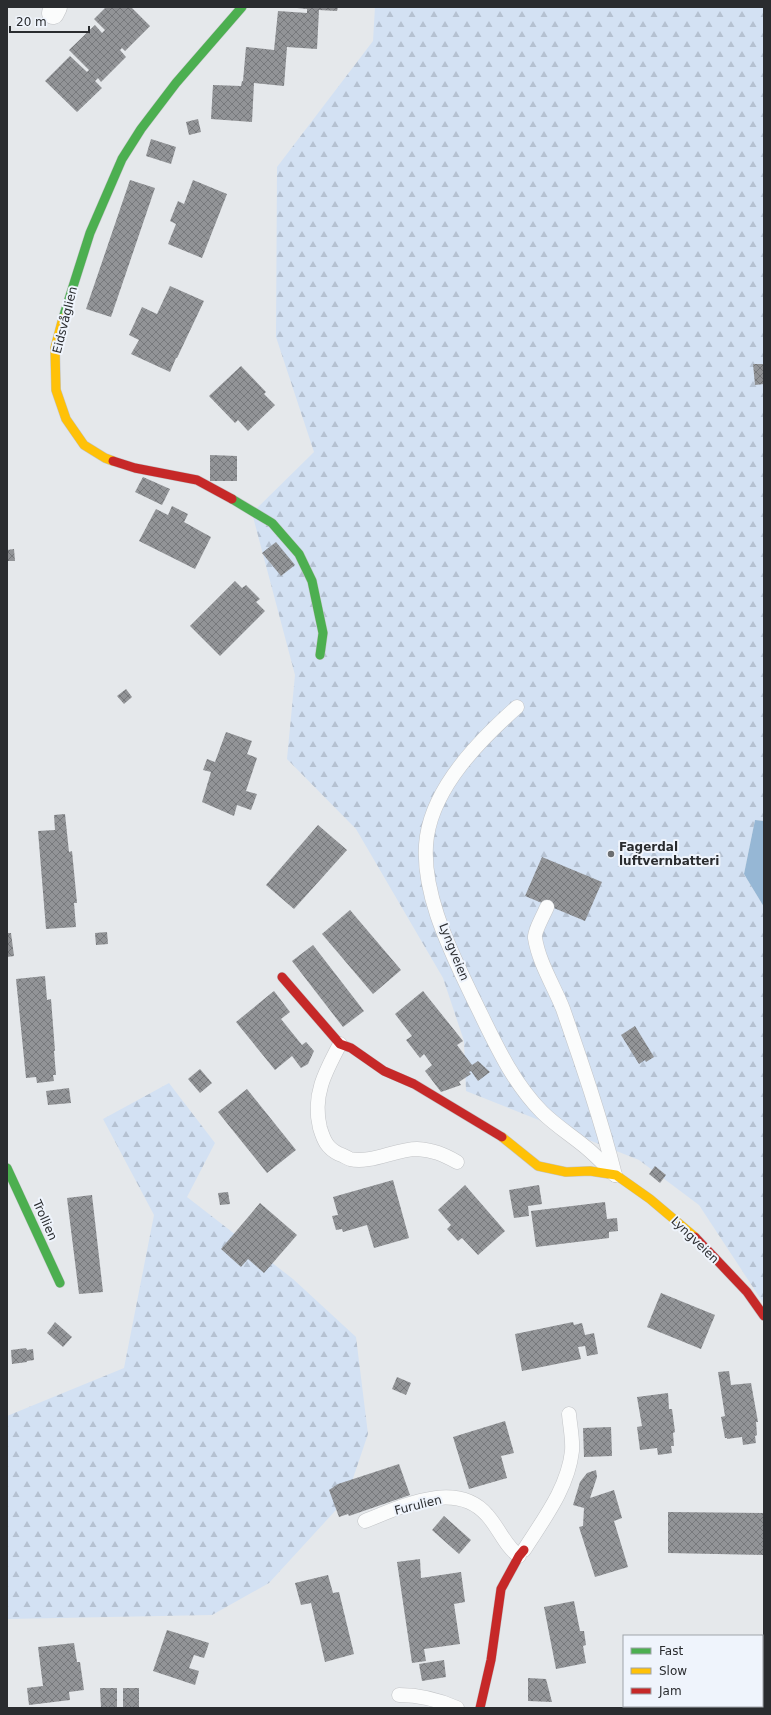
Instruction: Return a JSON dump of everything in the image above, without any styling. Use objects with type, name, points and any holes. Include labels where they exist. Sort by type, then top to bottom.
[{"type":"street","name":"Eidsvåglien","points":[[242,7],[176,83],[141,129],[122,159],[90,233],[65,309],[55,348],[56,390],[66,419],[84,445],[105,458],[136,468],[197,480],[251,509],[272,523],[299,554],[312,580],[322,628],[320,654]]},
{"type":"street","name":"Lyngveien","points":[[282,977],[340,1044],[351,1048],[384,1071],[414,1084],[491,1129],[538,1166],[566,1172],[590,1171],[616,1175],[650,1199],[698,1241],[747,1292],[764,1316]]},
{"type":"street","name":"Trollien","points":[[7,1168],[60,1283]]},
{"type":"street","points":[[480,1708],[491,1660],[501,1589],[521,1553]]},
{"type":"lane","name":"Lyngveien","points":[[517,707],[479,743],[457,771],[442,795],[433,816],[427,836],[426,861],[431,894],[445,933],[464,978],[492,1038],[510,1070],[529,1098],[543,1113],[590,1151],[616,1175]]},
{"type":"lane","points":[[547,907],[535,936],[541,959],[558,995],[582,1063],[616,1175]]},
{"type":"lane","points":[[340,1044],[325,1072],[317,1106],[318,1120],[324,1141],[330,1149],[351,1159],[368,1159],[416,1149],[441,1153],[457,1162]]},
{"type":"lane","points":[[521,1553],[557,1498],[567,1473],[572,1450],[569,1414]]},
{"type":"lane","name":"Furulien","points":[[365,1521],[404,1506],[435,1498],[462,1499],[472,1502],[487,1515],[512,1551],[521,1553]]},
{"type":"lane","points":[[399,1695],[411,1695],[431,1699],[457,1708]]},
{"type":"green space","points":[[375,7],[764,7],[764,821],[755,820],[744,874],[764,907],[764,1304],[699,1205],[639,1160],[466,1091],[464,1041],[443,978],[356,829],[287,759],[295,675],[252,513],[314,452],[276,337],[277,167],[373,41]]},
{"type":"green space","points":[[169,1083],[215,1143],[187,1197],[293,1279],[356,1337],[368,1434],[346,1499],[269,1583],[212,1615],[7,1619],[7,1416],[124,1368],[154,1215],[103,1119]]},
{"type":"water","points":[[755,820],[764,821],[764,907],[744,874]]},
{"type":"building","points":[[106,7],[131,7],[150,26],[125,51],[122,48],[120,50],[126,57],[101,82],[98,78],[95,81],[102,88],[77,112],[45,81],[70,56],[87,72],[89,70],[69,50],[95,25],[102,33],[105,30],[94,19]]},
{"type":"building","points":[[297,7],[338,7],[337,11],[319,10],[317,49],[287,47],[284,86],[254,83],[252,122],[211,119],[213,85],[241,86],[243,81],[246,47],[274,50],[278,11],[307,13],[307,9]]},
{"type":"building","points":[[198,119],[201,132],[189,135],[186,122]]},
{"type":"building","points":[[151,139],[176,147],[171,164],[146,156]]},
{"type":"building","points":[[130,180],[155,188],[111,317],[86,309]]},
{"type":"building","points":[[193,180],[227,194],[202,258],[168,244],[176,224],[170,221],[178,201],[184,204]]},
{"type":"building","points":[[170,286],[204,301],[170,372],[131,354],[139,340],[129,335],[142,307],[157,314]]},
{"type":"building","points":[[753,364],[764,364],[764,384],[755,385]]},
{"type":"building","points":[[241,366],[266,392],[264,394],[275,405],[248,431],[238,420],[235,423],[209,396]]},
{"type":"building","points":[[210,455],[237,456],[237,481],[210,481]]},
{"type":"building","points":[[143,477],[170,489],[162,505],[135,492]]},
{"type":"building","points":[[172,506],[188,514],[184,522],[211,537],[195,569],[139,541],[156,509],[168,515]]},
{"type":"building","points":[[276,542],[295,565],[281,576],[262,553]]},
{"type":"building","points":[[14,549],[15,561],[7,561],[7,550]]},
{"type":"building","points":[[235,581],[242,588],[246,585],[260,599],[256,602],[265,611],[220,656],[190,626]]},
{"type":"building","points":[[126,689],[132,697],[124,704],[117,696]]},
{"type":"building","points":[[226,732],[252,741],[247,754],[257,758],[246,791],[257,794],[251,810],[237,805],[234,816],[202,802],[211,772],[203,770],[207,759],[215,762]]},
{"type":"building","points":[[65,814],[69,852],[72,851],[77,903],[74,903],[76,927],[46,929],[38,831],[55,830],[54,815]]},
{"type":"building","points":[[318,825],[347,850],[294,909],[266,885]]},
{"type":"building","points":[[542,857],[602,882],[585,921],[525,896]]},
{"type":"building","points":[[350,910],[401,970],[373,994],[322,934]]},
{"type":"building","points":[[107,932],[108,944],[96,945],[95,933]]},
{"type":"building","points":[[7,933],[11,933],[14,956],[7,957]]},
{"type":"building","points":[[313,945],[364,1011],[343,1027],[292,961]]},
{"type":"building","points":[[45,976],[47,1000],[51,999],[56,1075],[53,1075],[54,1081],[37,1083],[36,1077],[26,1078],[16,979]]},
{"type":"building","points":[[274,991],[290,1012],[281,1019],[302,1045],[306,1042],[314,1051],[308,1064],[301,1068],[292,1056],[275,1070],[236,1022]]},
{"type":"building","points":[[423,991],[463,1041],[457,1045],[472,1065],[478,1061],[490,1072],[478,1081],[471,1071],[469,1072],[471,1074],[459,1082],[461,1085],[441,1092],[425,1071],[432,1065],[424,1054],[420,1058],[406,1040],[412,1036],[395,1014]]},
{"type":"building","points":[[635,1026],[654,1057],[639,1064],[621,1035]]},
{"type":"building","points":[[200,1069],[212,1083],[200,1093],[188,1079]]},
{"type":"building","points":[[69,1088],[71,1103],[48,1105],[46,1091]]},
{"type":"building","points":[[247,1089],[296,1150],[267,1173],[218,1112]]},
{"type":"building","points":[[655,1166],[666,1175],[660,1183],[649,1174]]},
{"type":"building","points":[[393,1180],[409,1238],[374,1248],[367,1225],[343,1232],[342,1229],[336,1230],[332,1216],[338,1215],[333,1197]]},
{"type":"building","points":[[465,1185],[505,1231],[478,1255],[462,1238],[458,1241],[447,1229],[451,1225],[438,1210]]},
{"type":"building","points":[[539,1185],[542,1204],[528,1206],[529,1216],[514,1218],[509,1190]]},
{"type":"building","points":[[228,1192],[230,1204],[220,1205],[218,1193]]},
{"type":"building","points":[[92,1195],[103,1292],[79,1294],[67,1198]]},
{"type":"building","points":[[605,1202],[607,1219],[617,1218],[618,1231],[609,1232],[609,1238],[536,1247],[531,1211]]},
{"type":"building","points":[[260,1203],[297,1235],[264,1273],[248,1259],[241,1267],[221,1249]]},
{"type":"building","points":[[661,1293],[715,1315],[701,1349],[647,1327]]},
{"type":"building","points":[[55,1322],[72,1337],[63,1347],[47,1333]]},
{"type":"building","points":[[573,1322],[574,1325],[582,1323],[585,1335],[594,1333],[598,1354],[587,1356],[585,1346],[578,1347],[581,1359],[522,1371],[515,1334]]},
{"type":"building","points":[[26,1348],[27,1350],[33,1349],[34,1360],[12,1364],[11,1350]]},
{"type":"building","points":[[729,1371],[731,1385],[751,1383],[758,1422],[756,1422],[756,1443],[743,1445],[742,1437],[725,1438],[721,1417],[725,1416],[718,1372]]},
{"type":"building","points":[[397,1377],[411,1383],[406,1395],[392,1389]]},
{"type":"building","points":[[668,1393],[669,1409],[672,1409],[675,1432],[673,1433],[674,1446],[671,1446],[672,1453],[658,1455],[657,1448],[640,1450],[637,1427],[642,1426],[637,1397]]},
{"type":"building","points":[[505,1421],[514,1453],[501,1456],[507,1478],[469,1489],[453,1437]]},
{"type":"building","points":[[611,1427],[612,1456],[584,1457],[583,1428]]},
{"type":"building","points":[[399,1464],[410,1495],[349,1516],[348,1514],[339,1517],[329,1490],[338,1484]]},
{"type":"building","points":[[596,1470],[597,1477],[590,1498],[614,1490],[622,1518],[614,1521],[628,1567],[595,1577],[579,1527],[583,1526],[584,1508],[573,1505],[580,1482],[587,1473]]},
{"type":"building","points":[[668,1512],[764,1513],[764,1555],[668,1553]]},
{"type":"building","points":[[444,1516],[471,1540],[459,1554],[432,1530]]},
{"type":"building","points":[[420,1559],[421,1578],[461,1572],[465,1602],[454,1604],[460,1644],[424,1649],[426,1661],[412,1663],[397,1562]]},
{"type":"building","points":[[328,1575],[333,1593],[339,1592],[354,1654],[325,1662],[311,1603],[301,1605],[295,1583]]},
{"type":"building","points":[[574,1601],[580,1631],[584,1631],[586,1645],[583,1646],[586,1663],[556,1669],[544,1607]]},
{"type":"building","points":[[167,1630],[209,1643],[204,1658],[194,1655],[189,1668],[199,1671],[195,1685],[153,1671]]},
{"type":"building","points":[[763,1640],[764,1640],[763,1682]]},
{"type":"building","points":[[74,1643],[77,1662],[80,1662],[84,1690],[69,1692],[70,1700],[29,1705],[27,1688],[43,1686],[38,1647]]},
{"type":"building","points":[[444,1660],[446,1677],[422,1681],[419,1664]]},
{"type":"building","points":[[528,1678],[546,1679],[552,1702],[528,1701]]},
{"type":"building","points":[[100,1688],[117,1688],[117,1708],[101,1708]]},
{"type":"building","points":[[123,1688],[139,1688],[139,1708],[123,1708]]},
{"type":"traffic: fast","points":[[63,318],[90,233],[122,159],[141,129],[176,83],[242,7]]},
{"type":"traffic: fast","points":[[232,499],[272,523],[299,554],[312,581],[323,633],[320,655]]},
{"type":"traffic: fast","points":[[7,1168],[60,1283]]},
{"type":"traffic: slow","points":[[63,318],[55,348],[56,390],[66,419],[84,445],[105,458],[113,461]]},
{"type":"traffic: slow","points":[[502,1137],[538,1166],[566,1172],[590,1171],[616,1175],[650,1199],[695,1237]]},
{"type":"traffic: jam","points":[[113,461],[135,468],[197,480],[232,499]]},
{"type":"traffic: jam","points":[[282,977],[340,1044],[351,1048],[384,1071],[414,1084],[502,1137]]},
{"type":"traffic: jam","points":[[695,1237],[747,1292],[764,1316]]},
{"type":"traffic: jam","points":[[480,1708],[491,1660],[501,1589],[519,1556],[524,1550]]},
{"type":"place","name":"Fagerdal luftvernbatteri","points":[[611,854]]}]
